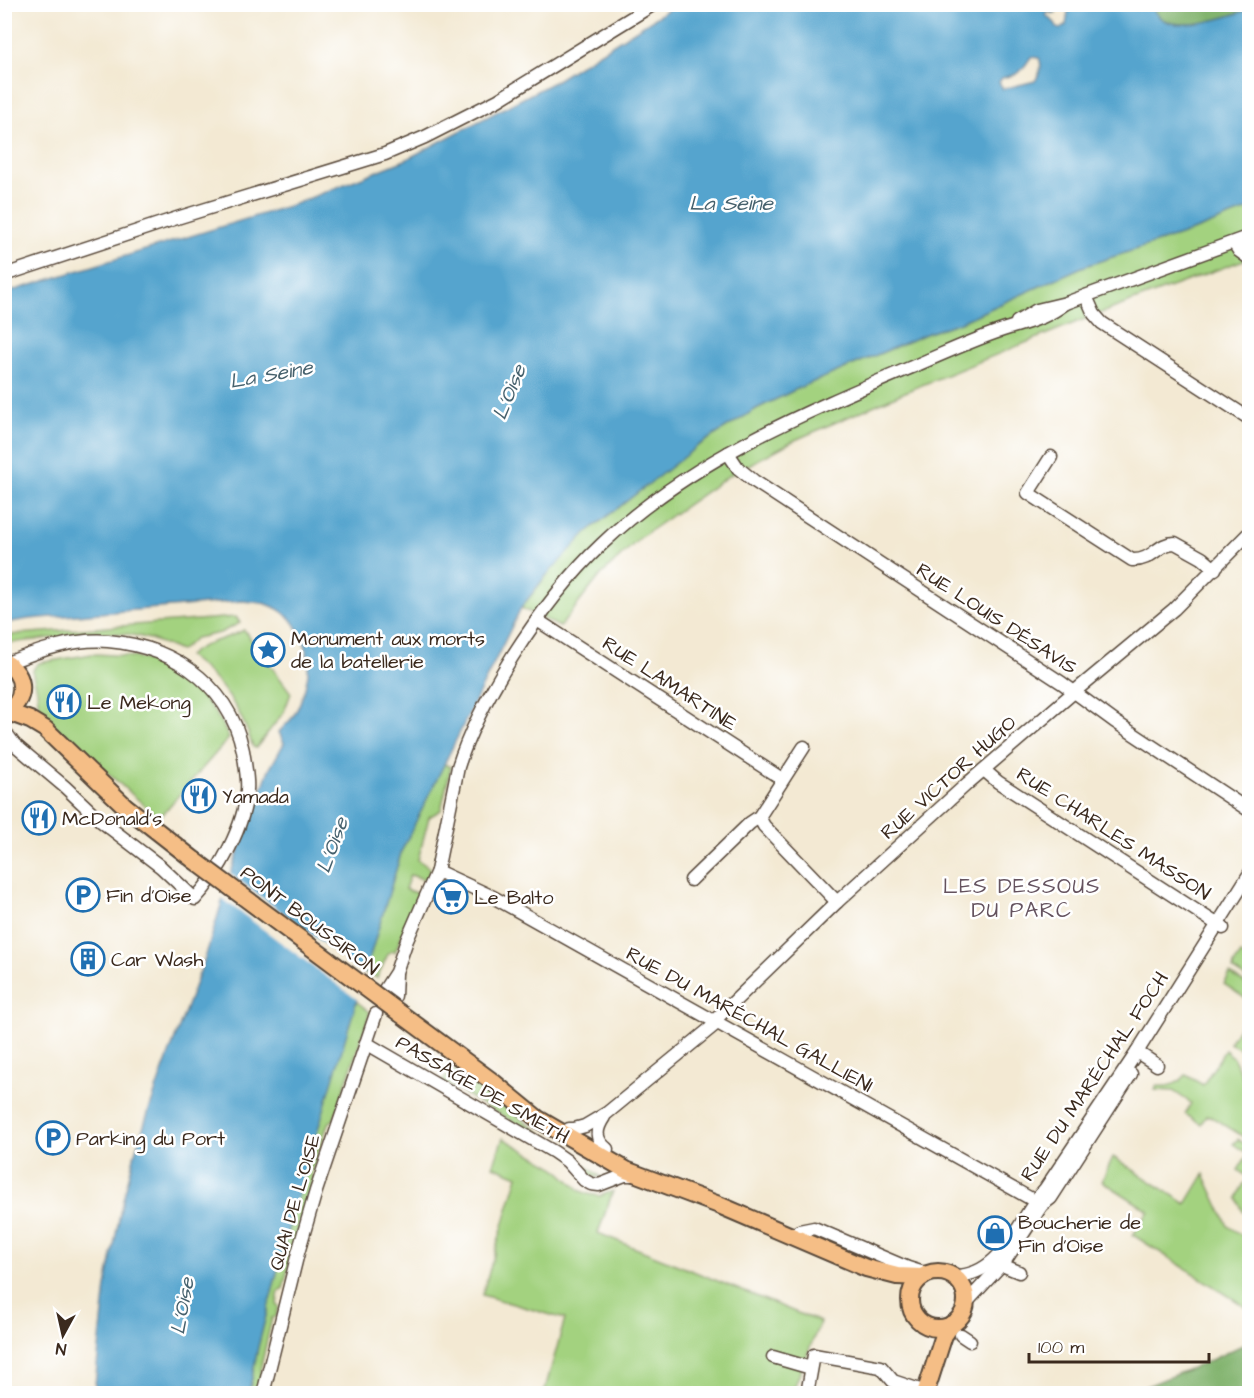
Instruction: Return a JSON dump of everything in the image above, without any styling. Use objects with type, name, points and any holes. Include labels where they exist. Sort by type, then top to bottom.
[{"type":"main road","points":[[6,663],[18,674],[22,685],[17,703],[6,713]]},
{"type":"main road","points":[[21,693],[45,729]]},
{"type":"main road","points":[[6,713],[30,720],[45,729]]},
{"type":"main road","name":"PONT BOUSSIRON","points":[[45,729],[125,806],[194,860],[493,1082]]},
{"type":"main road","points":[[493,1082],[569,1128],[637,1175],[719,1205]]},
{"type":"main road","points":[[493,1082],[538,1119],[605,1153],[866,1268],[897,1286],[910,1302],[915,1315],[926,1324],[961,1333]]},
{"type":"main road","points":[[866,1268],[897,1276],[925,1276],[941,1272],[953,1276],[963,1288],[966,1303],[961,1315],[961,1333]]},
{"type":"main road","points":[[910,1302],[912,1290],[925,1276]]},
{"type":"main road","points":[[926,1324],[930,1355],[927,1388]]},
{"type":"main road","points":[[927,1388],[945,1335],[961,1333]]},
{"type":"street","points":[[4,275],[385,153],[425,137],[498,100],[654,4]]},
{"type":"street","points":[[390,992],[407,940],[437,871],[464,750],[492,692],[537,620],[562,587],[603,543],[676,486],[728,453],[774,429],[868,386],[1008,328],[1051,314],[1066,303],[1250,236]]},
{"type":"street","points":[[1234,243],[1250,259]]},
{"type":"street","points":[[1086,296],[1094,314],[1102,323],[1250,419]]},
{"type":"street","name":"RUE LOUIS DÉSAVIS","points":[[728,453],[746,476],[1074,692],[1250,812]]},
{"type":"street","points":[[1051,457],[1029,493],[1132,560],[1146,559],[1164,545],[1175,543],[1194,553],[1215,569]]},
{"type":"street","name":"RUE VICTOR HUGO","points":[[569,1128],[577,1129],[588,1125],[607,1113],[715,1022],[837,902],[984,770],[1174,609],[1250,532]]},
{"type":"street","name":"RUE LAMARTINE","points":[[537,620],[782,779]]},
{"type":"street","points":[[4,730],[14,744],[65,786],[101,821],[161,867],[195,899],[221,866],[236,831],[248,791],[241,741],[232,719],[218,695],[199,675],[179,661],[133,644],[106,641],[55,646],[6,663]]},
{"type":"street","points":[[691,880],[759,817],[804,747]]},
{"type":"street","name":"RUE CHARLES MASSON","points":[[984,770],[1008,788],[1221,926]]},
{"type":"street","points":[[759,817],[764,826],[837,902]]},
{"type":"street","name":"RUE DU MARÉCHAL GALLIENI","points":[[437,871],[493,897],[1038,1203]]},
{"type":"street","name":"RUE DU MARÉCHAL FOCH","points":[[953,1276],[970,1275],[991,1263],[1038,1203],[1051,1198],[1221,926],[1250,873]]},
{"type":"street","name":"RUE DU MARÉCHAL FOCH","points":[[1221,926],[1250,888]]},
{"type":"street","name":"QUAI DE L'OISE","points":[[263,1394],[310,1212],[338,1123],[366,1043],[377,1019]]},
{"type":"street","name":"PASSAGE DE SMETH","points":[[366,1043],[561,1156],[587,1183],[600,1185],[627,1174],[637,1175]]},
{"type":"street","points":[[1140,1054],[1157,1065]]},
{"type":"street","points":[[607,1113],[597,1131],[609,1169],[608,1180]]},
{"type":"street","name":"RUE DU MARÉCHAL FOCH","points":[[966,1303],[1002,1265],[1038,1203]]},
{"type":"street","points":[[792,1236],[800,1231],[814,1228],[925,1276]]},
{"type":"street","points":[[1002,1265],[1019,1272]]},
{"type":"street","points":[[807,1394],[814,1355],[881,1368],[893,1381],[927,1388]]},
{"type":"street","points":[[772,1357],[811,1368]]},
{"type":"green space","points":[[1249,4],[1250,9],[1193,24],[1171,23],[1162,19],[1149,5]]},
{"type":"green space","points":[[1249,209],[1249,258],[1077,322],[912,389],[793,441],[730,475],[641,537],[600,576],[560,627],[521,608],[563,555],[587,532],[699,445],[756,409],[799,388],[928,333],[963,321],[1082,267],[1198,229]]},
{"type":"green space","points":[[236,617],[240,623],[220,633],[196,638],[180,651],[150,639],[114,633],[5,643],[5,636],[18,634]]},
{"type":"green space","points":[[244,630],[291,693],[284,712],[256,748],[253,747],[236,707],[220,685],[188,656],[201,647]]},
{"type":"green space","points":[[92,654],[141,658],[168,669],[200,693],[229,738],[159,818],[39,713],[33,673],[35,666],[39,663]]},
{"type":"green space","points":[[444,764],[451,767],[441,810],[429,817],[418,860],[430,868],[427,880],[410,875],[405,889],[421,895],[395,952],[388,954],[377,978],[365,972],[402,850]]},
{"type":"green space","points":[[1241,954],[1249,959],[1249,980],[1233,970]]},
{"type":"green space","points":[[1230,974],[1249,986],[1249,1001],[1224,984]]},
{"type":"green space","points":[[356,1001],[370,1012],[334,1119],[328,1124],[311,1172],[313,1179],[283,1289],[279,1291],[277,1304],[279,1307],[276,1317],[272,1318],[260,1371],[262,1379],[259,1393],[249,1394],[258,1347],[289,1226]]},
{"type":"green space","points":[[1249,1011],[1250,1053],[1229,1043]]},
{"type":"green space","points":[[1225,1050],[1233,1057],[1249,1091],[1249,1140],[1210,1116],[1206,1116],[1201,1124],[1185,1114],[1191,1103],[1173,1091],[1155,1090],[1157,1086],[1177,1083],[1186,1075],[1203,1085]]},
{"type":"green space","points":[[452,1068],[572,1156],[442,1081]]},
{"type":"green space","points":[[503,1138],[556,1168],[581,1191],[600,1196],[613,1191],[598,1233],[820,1322],[792,1393],[544,1393],[565,1319],[482,1295],[518,1176],[493,1166]]},
{"type":"green space","points":[[1238,1139],[1249,1147],[1249,1178],[1238,1170],[1248,1154],[1233,1144]]},
{"type":"green space","points":[[1113,1157],[1186,1204],[1204,1174],[1228,1226],[1249,1240],[1249,1309],[1133,1235],[1149,1211],[1102,1181]]},
{"type":"green space","points":[[581,1163],[601,1177],[591,1177]]},
{"type":"green space","points":[[1249,1178],[1249,1207],[1246,1212],[1243,1212],[1237,1198]]},
{"type":"green space","points":[[1249,1342],[1249,1393],[1130,1393],[1209,1361]]},
{"type":"water","name":"La Seine","points":[[1149,4],[1162,19],[1181,24],[1206,22],[1249,9],[1249,209],[1198,229],[1082,267],[963,321],[928,333],[799,388],[756,409],[699,445],[587,532],[544,578],[521,608],[402,850],[289,1226],[258,1347],[249,1393],[94,1393],[106,1286],[121,1208],[136,1149],[205,958],[231,872],[268,772],[284,743],[279,732],[292,718],[301,700],[308,675],[308,662],[302,637],[296,626],[278,609],[257,602],[242,601],[5,623],[5,293],[295,204],[405,160],[552,83],[675,5]],"holes":[[[1055,5],[1066,8],[1068,12],[1066,25],[1060,29],[1046,15],[1048,12],[1056,13],[1053,7]],[[1031,57],[1039,58],[1041,64],[1040,73],[1035,81],[1003,89],[999,82],[1002,78],[1020,72]]]},
{"type":"pier","points":[[228,872],[367,976],[359,1001],[220,897]]},
{"type":"place","name":"Monument aux morts de la batellerie","points":[[268,650]]},
{"type":"place","name":"Le Mekong","points":[[64,702]]},
{"type":"place","name":"Yamada","points":[[199,796]]},
{"type":"place","name":"McDonald's","points":[[39,818]]},
{"type":"place","name":"Fin d'Oise","points":[[83,895]]},
{"type":"place","name":"Le Balto","points":[[451,897]]},
{"type":"place","name":"Car Wash","points":[[88,959]]},
{"type":"place","name":"Parking du Port","points":[[53,1138]]},
{"type":"place","name":"Boucherie de Fin d'Oise","points":[[995,1233]]},
{"type":"district","name":"LES DESSOUS DU PARC","points":[[1022,898]]},
{"type":"water label","name":"L'Oise","points":[[509,392]]},
{"type":"water label","name":"L'Oise","points":[[332,845]]},
{"type":"water label","name":"L'Oise","points":[[182,1306]]}]
